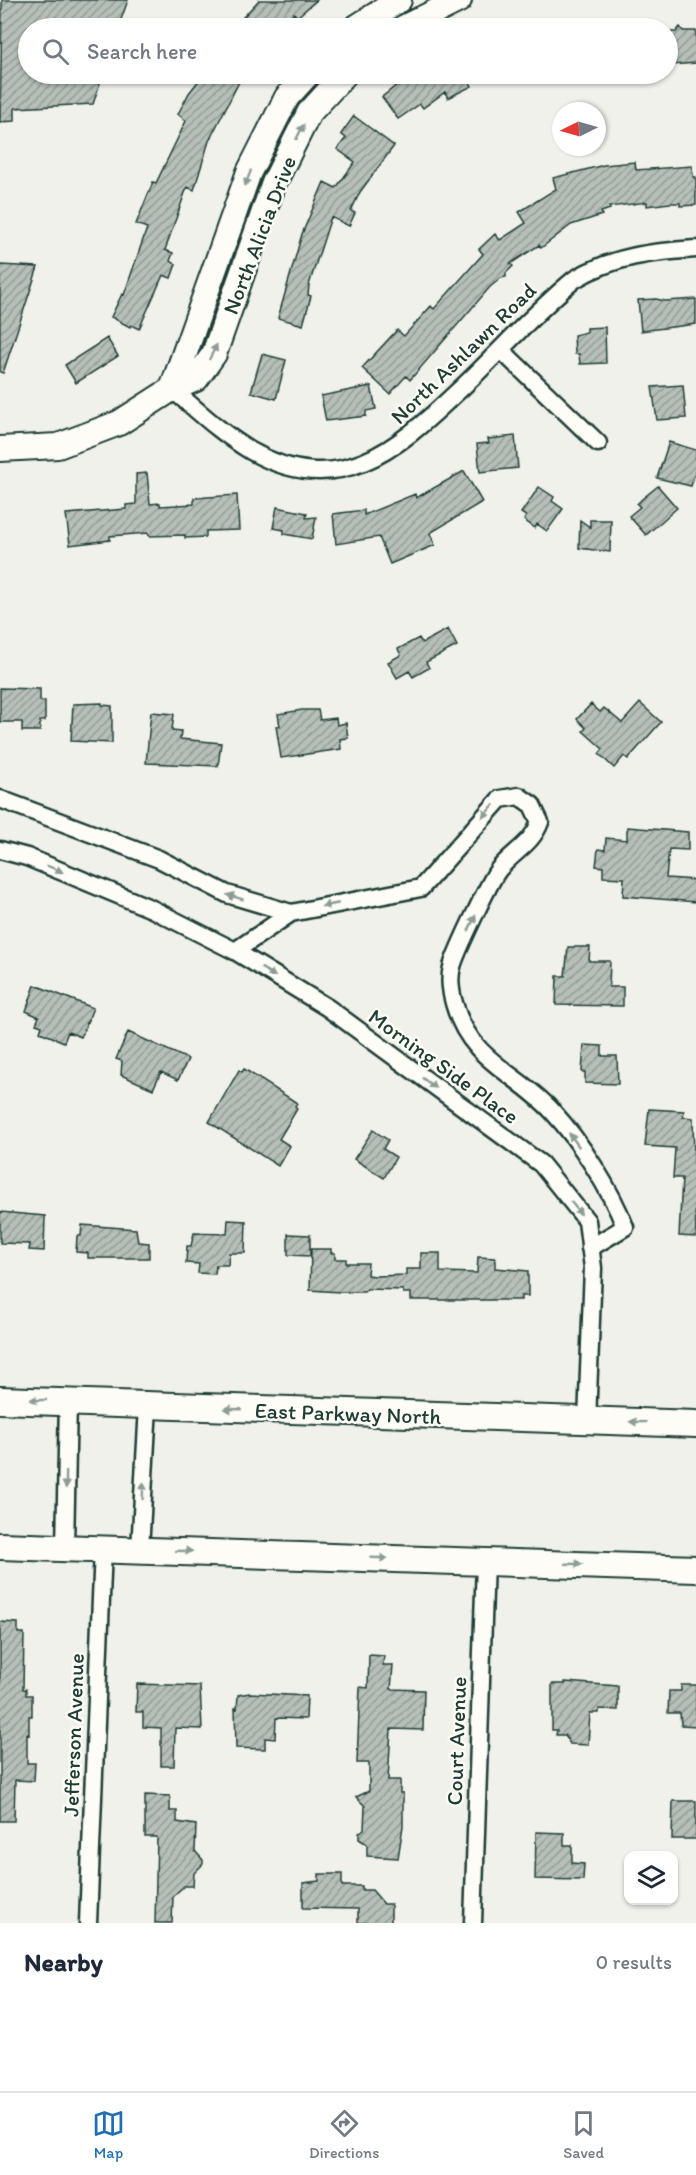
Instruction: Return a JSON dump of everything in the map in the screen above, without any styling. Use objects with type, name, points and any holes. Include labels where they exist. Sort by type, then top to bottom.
[{"type":"main road","points":[[371,18],[399,0]]},
{"type":"main road","points":[[423,18],[459,0]]},
{"type":"main road","name":"North Alicia Drive","points":[[172,389],[249,172],[287,98],[299,84]]},
{"type":"main road","name":"North Alicia Drive","points":[[0,449],[58,446],[120,423],[172,389],[196,379],[214,354],[274,183],[309,113],[336,84]]},
{"type":"main road","name":"East Parkway North","points":[[0,1400],[68,1400],[148,1406],[696,1424]]},
{"type":"main road","points":[[0,1546],[696,1569]]},
{"type":"street","name":"North Ashlawn Road","points":[[172,389],[227,435],[252,451],[301,468],[344,469],[366,462],[403,442],[501,351],[559,293],[590,270],[628,255],[696,249]]},
{"type":"street","points":[[501,351],[598,443]]},
{"type":"street","name":"Morning Side Place","points":[[235,951],[291,913],[421,888],[500,799],[519,796],[532,805],[540,822],[534,837],[498,870],[452,967],[453,997],[458,1018],[475,1045],[553,1111],[613,1196],[626,1227],[590,1248]]},
{"type":"street","name":"Morning Side Place","points":[[0,799],[159,859],[226,894],[291,913]]},
{"type":"street","name":"Morning Side Place","points":[[0,850],[27,857],[152,909],[235,951],[328,1008],[541,1164],[587,1221],[593,1268],[587,1421]]},
{"type":"street","points":[[65,1548],[68,1400]]},
{"type":"street","points":[[140,1550],[148,1406]]},
{"type":"street","name":"Jefferson Avenue","points":[[88,1923],[103,1548]]},
{"type":"street","name":"Court Avenue","points":[[473,1923],[485,1561]]},
{"type":"building","points":[[2,0],[128,0],[122,18],[18,18],[18,84],[100,84],[93,104],[15,108],[15,121],[0,122]]},
{"type":"building","points":[[259,0],[317,0],[297,17],[294,13],[289,18],[242,18]]},
{"type":"building","points":[[680,27],[683,31],[696,31],[696,63],[678,64],[678,30]]},
{"type":"building","points":[[196,84],[238,84],[209,141],[194,190],[187,187],[165,250],[173,253],[170,261],[176,264],[171,278],[163,275],[139,329],[131,325],[130,327],[111,317],[122,294],[124,295],[147,228],[136,224],[153,182],[156,183],[186,121],[178,114]]},
{"type":"building","points":[[398,84],[471,84],[472,86],[448,98],[445,92],[423,108],[420,104],[398,119],[382,97]]},
{"type":"building","points":[[354,116],[394,146],[360,192],[351,211],[355,213],[349,226],[331,217],[309,285],[308,295],[311,296],[303,325],[278,318],[302,234],[324,182],[336,188],[355,162],[337,149],[346,138],[341,134]]},
{"type":"building","points":[[635,162],[636,170],[692,166],[693,177],[696,177],[696,205],[680,206],[680,203],[670,203],[647,206],[647,202],[609,207],[610,209],[601,212],[602,215],[571,225],[541,248],[539,245],[510,264],[513,266],[506,273],[506,277],[501,278],[490,287],[410,380],[406,376],[390,394],[362,368],[397,330],[404,336],[431,306],[434,309],[483,254],[479,249],[495,234],[500,240],[526,223],[519,212],[556,189],[553,178],[604,165]]},
{"type":"building","points":[[0,265],[38,267],[3,373],[0,372]]},
{"type":"building","points":[[696,299],[696,324],[641,331],[638,300],[665,301]]},
{"type":"building","points":[[605,327],[606,363],[580,364],[579,354],[575,354],[574,335],[587,332],[587,328]]},
{"type":"building","points":[[107,338],[118,356],[76,383],[65,365]]},
{"type":"building","points":[[262,354],[286,360],[276,399],[251,392]]},
{"type":"building","points":[[683,385],[686,418],[657,420],[652,387]]},
{"type":"building","points":[[371,386],[376,409],[366,411],[366,416],[326,421],[321,396]]},
{"type":"building","points":[[515,436],[518,468],[480,472],[477,444],[489,443],[488,439]]},
{"type":"building","points":[[669,442],[696,450],[696,470],[691,486],[657,478]]},
{"type":"building","points":[[464,471],[482,502],[430,533],[435,545],[390,564],[379,537],[336,544],[333,514],[364,510],[364,515],[415,494],[416,498]]},
{"type":"building","points":[[147,473],[150,504],[160,503],[160,506],[194,504],[194,498],[237,495],[239,530],[206,531],[206,537],[185,538],[185,535],[149,536],[148,533],[110,536],[110,540],[70,545],[66,514],[126,509],[126,505],[136,504],[136,474]]},
{"type":"building","points":[[658,486],[677,508],[646,535],[629,516],[640,507],[637,504]]},
{"type":"building","points":[[539,487],[554,497],[552,501],[563,509],[547,531],[537,524],[535,528],[524,520],[526,516],[521,513]]},
{"type":"building","points":[[277,507],[307,513],[306,518],[316,517],[312,539],[284,534],[284,530],[273,528]]},
{"type":"building","points":[[580,520],[590,527],[590,520],[611,520],[610,552],[579,548]]},
{"type":"building","points":[[448,629],[457,646],[426,662],[429,668],[413,677],[409,671],[397,678],[388,662],[401,655],[398,649],[419,638],[422,643]]},
{"type":"building","points":[[0,688],[40,689],[40,701],[45,701],[45,721],[40,721],[40,731],[22,731],[22,722],[0,722]]},
{"type":"building","points":[[102,703],[102,705],[112,706],[112,743],[71,741],[73,704]]},
{"type":"building","points":[[640,703],[661,722],[628,759],[624,756],[614,768],[599,754],[603,749],[583,731],[586,728],[577,719],[591,704],[600,712],[604,708],[622,723]]},
{"type":"building","points":[[318,710],[320,720],[336,718],[337,725],[346,723],[348,738],[340,739],[341,749],[281,758],[276,726],[280,726],[278,714]]},
{"type":"building","points":[[151,712],[174,714],[172,730],[181,731],[180,739],[221,743],[218,766],[146,763]]},
{"type":"building","points":[[627,827],[688,832],[688,850],[669,849],[666,878],[696,880],[696,902],[623,896],[624,878],[603,877],[603,867],[596,866],[598,849],[605,850],[606,838],[627,840]]},
{"type":"building","points":[[568,947],[590,947],[589,961],[610,961],[609,987],[623,987],[623,1006],[556,1005],[557,976],[565,976]]},
{"type":"building","points":[[35,985],[93,1008],[81,1037],[68,1032],[64,1042],[40,1032],[42,1026],[36,1024],[39,1017],[26,1011]]},
{"type":"building","points":[[128,1032],[188,1059],[178,1080],[161,1072],[153,1089],[121,1075],[122,1061],[116,1059]]},
{"type":"building","points":[[584,1045],[602,1046],[602,1056],[617,1056],[618,1084],[585,1083],[585,1072],[582,1072]]},
{"type":"building","points":[[244,1069],[297,1103],[295,1106],[297,1109],[279,1139],[290,1146],[278,1166],[209,1122],[239,1070],[242,1072]]},
{"type":"building","points":[[649,1109],[684,1111],[683,1117],[693,1118],[696,1237],[679,1236],[682,1178],[673,1178],[675,1148],[645,1146]]},
{"type":"building","points":[[373,1130],[388,1140],[383,1149],[396,1157],[384,1178],[354,1159]]},
{"type":"building","points":[[0,1212],[45,1216],[44,1251],[29,1250],[30,1244],[0,1243]]},
{"type":"building","points":[[228,1220],[246,1221],[245,1253],[229,1253],[228,1265],[216,1265],[215,1274],[198,1273],[199,1264],[186,1263],[187,1246],[191,1246],[194,1233],[227,1234]]},
{"type":"building","points":[[82,1225],[136,1229],[138,1242],[149,1243],[149,1258],[88,1258],[88,1253],[76,1252],[77,1236],[81,1236]]},
{"type":"building","points":[[288,1234],[310,1235],[310,1256],[288,1255]]},
{"type":"building","points":[[311,1249],[331,1249],[331,1253],[335,1253],[335,1259],[346,1259],[346,1263],[368,1263],[367,1275],[376,1276],[406,1275],[406,1269],[421,1269],[421,1253],[440,1253],[440,1272],[477,1273],[478,1257],[495,1258],[495,1268],[528,1271],[528,1296],[521,1296],[521,1300],[411,1300],[411,1293],[403,1293],[403,1290],[367,1289],[364,1292],[340,1292],[310,1290]]},
{"type":"building","points":[[0,1622],[18,1623],[18,1633],[24,1633],[23,1689],[26,1689],[26,1695],[32,1695],[32,1716],[29,1716],[29,1735],[27,1734],[27,1763],[35,1763],[34,1781],[15,1780],[14,1821],[0,1821]]},
{"type":"building","points":[[369,1655],[384,1656],[383,1665],[393,1665],[391,1689],[424,1690],[423,1730],[391,1729],[388,1780],[400,1780],[400,1793],[403,1793],[403,1826],[398,1858],[367,1856],[367,1844],[359,1839],[359,1833],[364,1829],[365,1806],[356,1797],[369,1791],[369,1763],[357,1763],[360,1687],[368,1688]]},
{"type":"building","points":[[565,1682],[618,1686],[618,1710],[599,1709],[599,1713],[590,1713],[588,1745],[570,1744],[565,1735],[556,1735],[557,1730],[552,1730],[552,1684],[565,1684]]},
{"type":"building","points":[[137,1684],[200,1686],[202,1729],[175,1728],[174,1766],[161,1766],[161,1728],[143,1727],[143,1712],[136,1712]]},
{"type":"building","points":[[681,1685],[696,1685],[696,1726],[681,1725],[680,1713],[668,1713],[669,1691],[681,1691]]},
{"type":"building","points":[[250,1693],[307,1696],[306,1719],[276,1718],[275,1739],[265,1738],[265,1749],[236,1748],[235,1708],[237,1709],[238,1695]]},
{"type":"building","points":[[145,1795],[170,1796],[170,1811],[177,1811],[177,1822],[196,1825],[195,1851],[203,1860],[203,1864],[194,1873],[193,1886],[184,1886],[173,1896],[172,1923],[155,1923],[157,1837],[145,1837]]},
{"type":"building","points":[[673,1801],[696,1801],[696,1839],[672,1839]]},
{"type":"building","points":[[536,1832],[564,1833],[564,1845],[572,1845],[572,1863],[584,1864],[583,1880],[535,1879]]},
{"type":"building","points":[[319,1874],[342,1874],[342,1886],[362,1886],[362,1890],[372,1890],[384,1904],[391,1904],[391,1923],[358,1923],[358,1909],[303,1908],[303,1883],[319,1881]]}]
